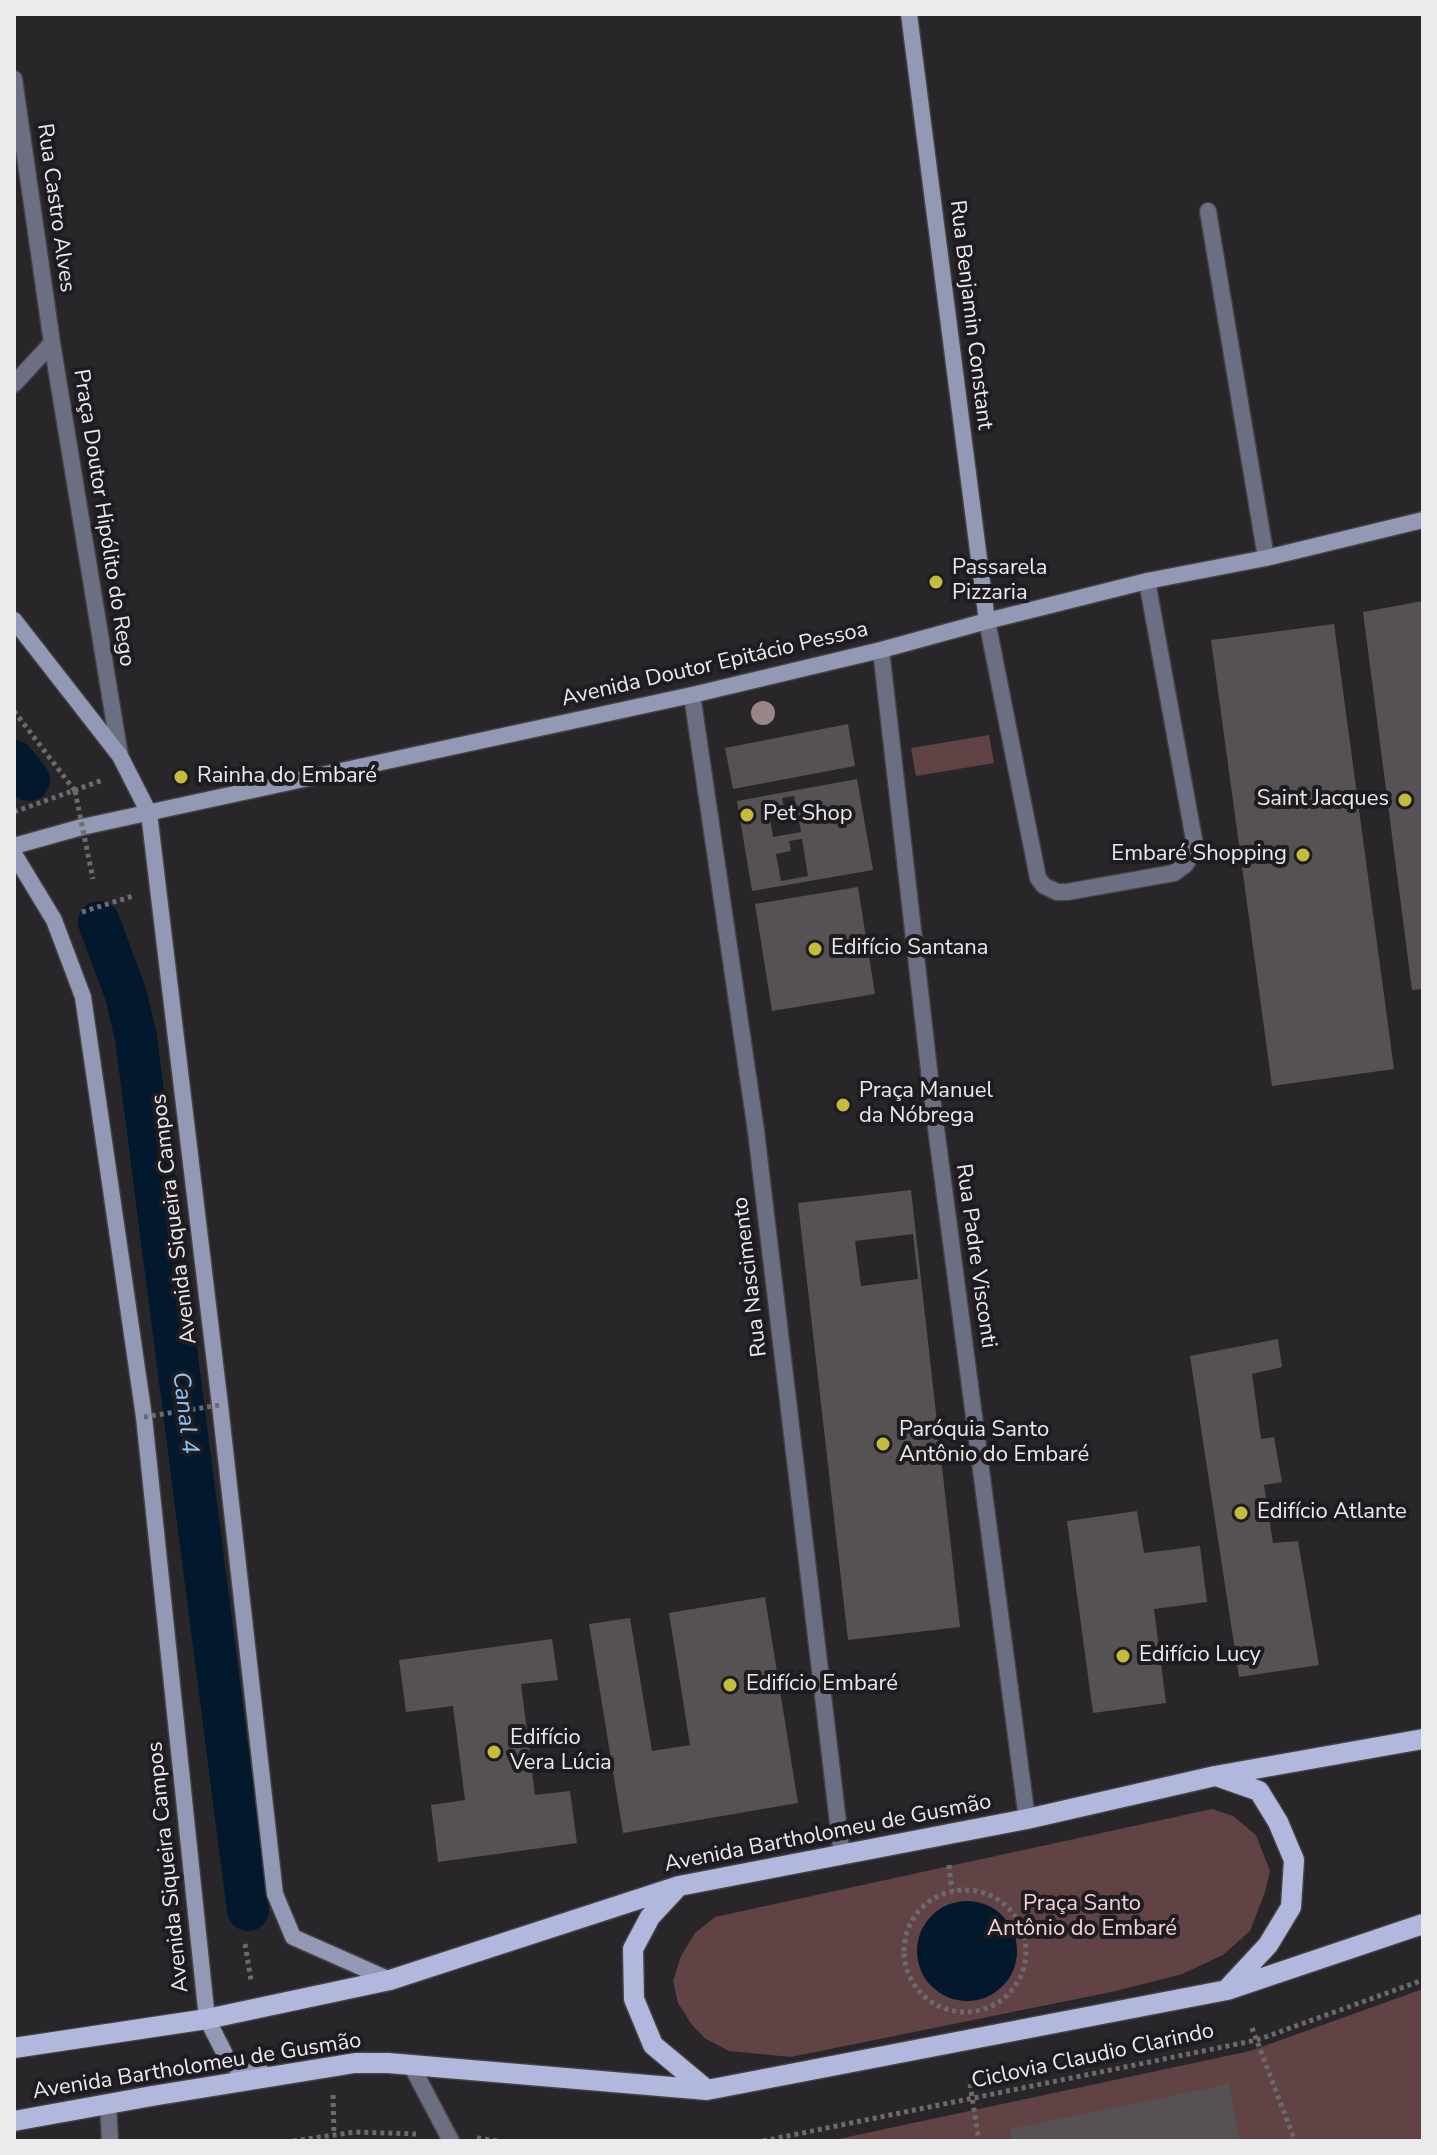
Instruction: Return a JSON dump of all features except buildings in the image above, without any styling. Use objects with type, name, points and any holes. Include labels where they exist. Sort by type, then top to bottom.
[{"type":"main road","name":"Rua Benjamin Constant","points":[[909,14],[987,621]]},
{"type":"main road","name":"Avenida Doutor Epitácio Pessoa","points":[[14,846],[82,827],[692,695],[1147,581],[1266,558],[1423,520]]},
{"type":"main road","name":"Avenida Siqueira Campos","points":[[14,620],[120,756],[149,813],[275,1894],[293,1937],[390,1980]]},
{"type":"main road","name":"Avenida Siqueira Campos","points":[[14,854],[54,920],[83,997],[144,1417],[207,2019],[229,2062],[243,2072],[287,2073]]},
{"type":"main road","name":"Avenida Bartholomeu de Gusmão","points":[[14,2048],[207,2019],[390,1980],[679,1886],[1027,1819],[1215,1776],[1423,1739]]},
{"type":"main road","points":[[1215,1776],[1259,1791],[1278,1822],[1294,1860],[1291,1907],[1268,1945],[1227,1990]]},
{"type":"main road","points":[[679,1886],[650,1917],[633,1949],[634,1999],[653,2045],[707,2090]]},
{"type":"main road","name":"Avenida Bartholomeu de Gusmão","points":[[14,2121],[287,2073],[369,2063],[707,2090],[1227,1990],[1423,1924]]},
{"type":"street","name":"Rua Castro Alves","points":[[14,79],[52,343]]},
{"type":"street","points":[[1208,211],[1266,558]]},
{"type":"street","name":"Praça Doutor Hipólito do Rego","points":[[14,384],[52,343]]},
{"type":"street","name":"Praça Doutor Hipólito do Rego","points":[[52,343],[120,756]]},
{"type":"street","points":[[987,621],[1038,878],[1044,886],[1057,892],[1067,892],[1174,873],[1185,865],[1195,845],[1147,581]]},
{"type":"street","name":"Rua Padre Visconti","points":[[881,650],[933,1105],[1027,1819]]},
{"type":"street","name":"Rua Nascimento","points":[[692,695],[756,1131],[842,1856]]},
{"type":"street","points":[[411,2065],[449,2138]]},
{"type":"street","points":[[108,2104],[110,2141]]},
{"type":"path","points":[[14,711],[75,791],[93,879],[102,876]]},
{"type":"path","points":[[14,812],[75,791]]},
{"type":"path","points":[[83,911],[110,903]]},
{"type":"path","points":[[144,1417],[220,1405]]},
{"type":"path","points":[[972,1890],[991,1895],[1008,1906],[1020,1921],[1026,1940],[1027,1960],[1021,1978],[1009,1994],[993,2006],[974,2012],[955,2012],[934,2006],[921,1995],[905,1962],[904,1943],[910,1925],[920,1910],[934,1898],[952,1891],[972,1890]]},
{"type":"path","points":[[245,1944],[255,2009]]},
{"type":"path","name":"Ciclovia Claudio Clarindo","points":[[763,2141],[1257,2040],[1423,1980]]},
{"type":"path","points":[[1252,2028],[1295,2141]]},
{"type":"path","points":[[331,2066],[334,2134]]},
{"type":"path","points":[[970,2084],[979,2141]]},
{"type":"path","points":[[293,2141],[355,2132],[498,2141]]},
{"type":"green space","points":[[989,735],[994,763],[916,776],[911,748]]},
{"type":"green space","name":"Praça Santo Antônio do Embaré","points":[[1212,1809],[1233,1816],[1256,1835],[1270,1871],[1250,1931],[1223,1955],[1182,1974],[1116,1991],[791,2057],[729,2051],[706,2039],[692,2025],[678,2003],[673,1981],[681,1956],[695,1933],[715,1917]]},
{"type":"green space","points":[[1423,1989],[1423,2141],[829,2141],[1250,2051]]},
{"type":"water","points":[[967,1901],[995,1909],[1009,1923],[1017,1951],[1009,1979],[995,1993],[967,2001],[939,1993],[925,1979],[917,1951],[925,1923],[939,1909]]},
{"type":"waterway","name":"Canal 4","points":[[14,761],[29,780]]},
{"type":"waterway","name":"Canal 4","points":[[99,922],[126,995],[136,1038],[248,1910]]},
{"type":"place","name":"Passarela Pizzaria","points":[[936,582]]},
{"type":"place","name":"Rainha do Embaré","points":[[181,777]]},
{"type":"place","name":"Saint Jacques","points":[[1405,800]]},
{"type":"place","name":"Pet Shop","points":[[747,815]]},
{"type":"place","name":"Embaré Shopping","points":[[1303,855]]},
{"type":"place","name":"Edifício Santana","points":[[815,949]]},
{"type":"place","name":"Praça Manuel da Nóbrega","points":[[843,1105]]},
{"type":"place","name":"Paróquia Santo Antônio do Embaré","points":[[883,1444]]},
{"type":"place","name":"Edifício Atlante","points":[[1241,1513]]},
{"type":"place","name":"Edifício Lucy","points":[[1123,1656]]},
{"type":"place","name":"Edifício Embaré","points":[[730,1685]]},
{"type":"place","name":"Edifício Vera Lúcia","points":[[494,1752]]}]
